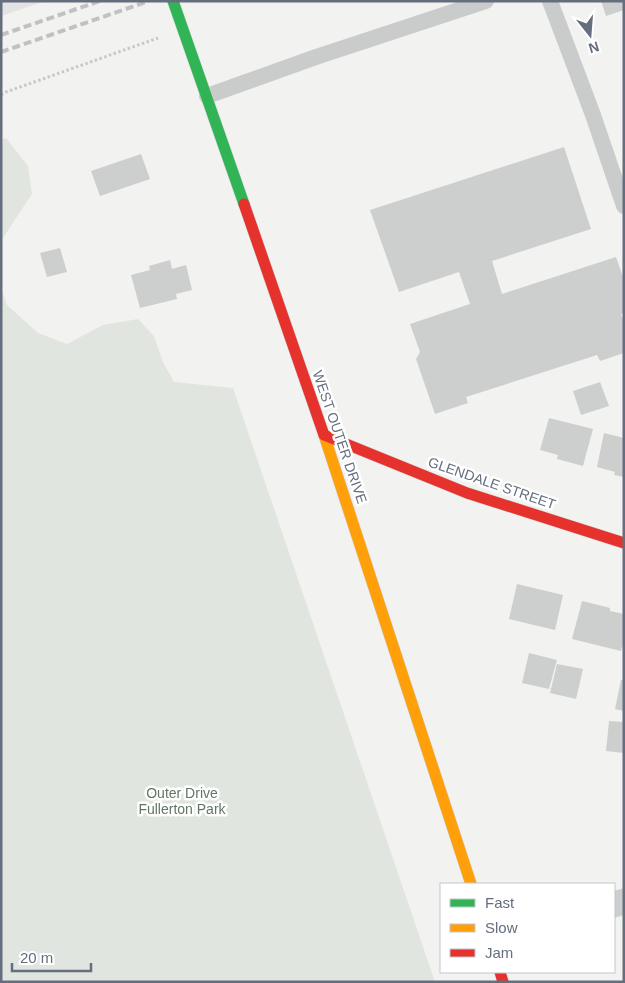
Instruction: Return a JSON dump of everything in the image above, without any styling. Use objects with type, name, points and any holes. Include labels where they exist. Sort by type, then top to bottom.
[{"type":"main road","name":"WEST OUTER DRIVE","points":[[173,1],[324,435],[471,883]]},
{"type":"main road","name":"GLENDALE STREET","points":[[324,435],[467,493],[624,543]]},
{"type":"lane","points":[[207,96],[316,56],[486,1]]},
{"type":"lane","points":[[550,1],[593,115],[624,206]]},
{"type":"path","points":[[1,95],[183,29]]},
{"type":"shaded area","points":[[1,1],[46,1],[1,16]]},
{"type":"green space","points":[[6,138],[28,166],[32,194],[1,241],[1,140]]},
{"type":"green space","name":"Outer Drive Fullerton Park","points":[[1,288],[7,305],[38,333],[67,344],[103,325],[138,319],[154,336],[163,362],[174,382],[233,388],[435,982],[1,982]]},
{"type":"building","points":[[601,1],[624,1],[624,10],[606,16]]},
{"type":"building","points":[[564,147],[591,229],[492,261],[502,294],[616,257],[624,280],[624,313],[621,314],[624,323],[624,353],[600,361],[597,355],[466,397],[468,403],[435,414],[416,359],[420,352],[410,324],[470,304],[459,272],[399,292],[370,210]]},
{"type":"building","points":[[141,154],[150,179],[100,196],[91,171]]},
{"type":"building","points":[[60,248],[67,272],[47,277],[40,253]]},
{"type":"building","points":[[170,260],[172,269],[186,265],[192,290],[176,294],[177,299],[140,308],[131,275],[150,270],[149,266]]},
{"type":"building","points":[[600,382],[609,406],[581,415],[573,391]]},
{"type":"building","points":[[549,418],[593,429],[583,466],[557,459],[558,455],[540,450]]},
{"type":"building","points":[[604,433],[624,438],[624,477],[614,475],[615,472],[597,467]]},
{"type":"building","points":[[517,584],[563,595],[555,630],[509,619]]},
{"type":"building","points":[[582,601],[610,608],[610,611],[624,614],[624,641],[621,651],[572,639]]},
{"type":"building","points":[[529,653],[557,660],[549,689],[522,683]]},
{"type":"building","points":[[557,664],[583,669],[576,699],[550,693]]},
{"type":"building","points":[[621,680],[624,680],[624,711],[615,709]]},
{"type":"building","points":[[609,721],[624,722],[624,753],[606,751]]},
{"type":"building","points":[[624,888],[624,915],[615,918],[615,891]]},
{"type":"railway","points":[[1,35],[100,1]]},
{"type":"railway","points":[[1,52],[149,1]]},
{"type":"traffic: fast","points":[[173,1],[244,204]]},
{"type":"traffic: slow","points":[[324,435],[471,883]]},
{"type":"traffic: jam","points":[[244,204],[324,435]]},
{"type":"traffic: jam","points":[[324,435],[467,493],[624,543]]},
{"type":"traffic: jam","points":[[500,973],[503,982]]}]
